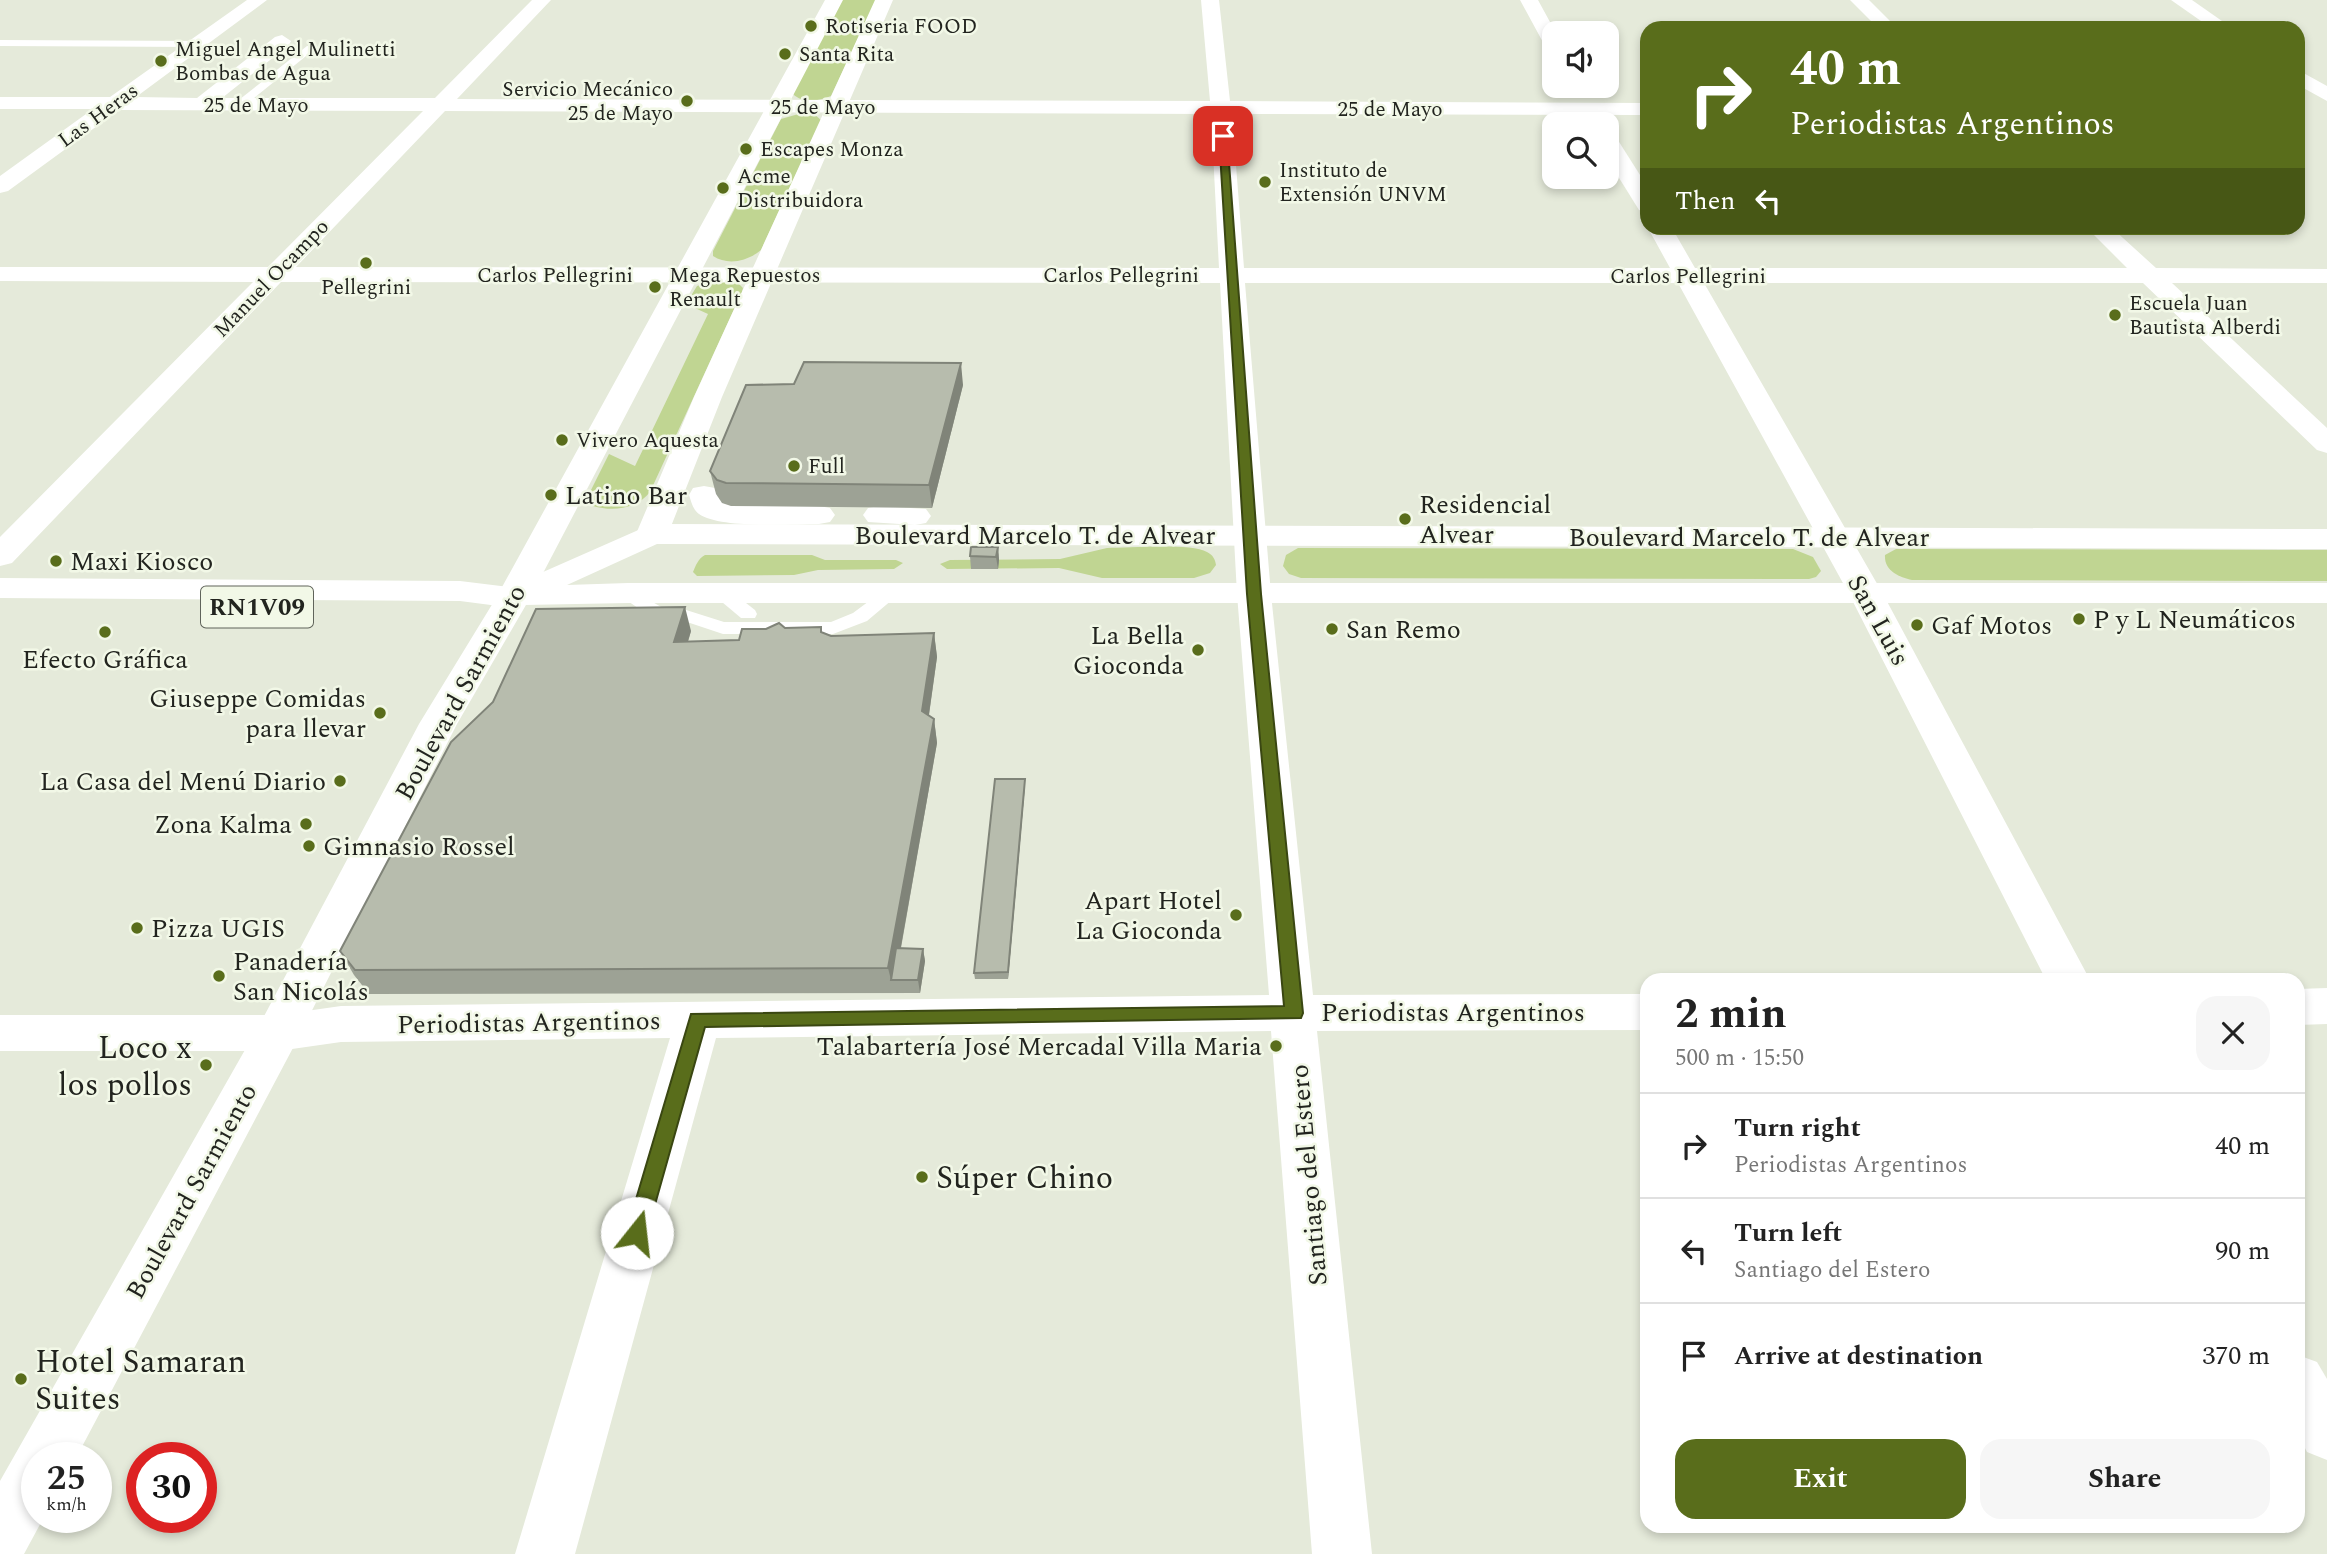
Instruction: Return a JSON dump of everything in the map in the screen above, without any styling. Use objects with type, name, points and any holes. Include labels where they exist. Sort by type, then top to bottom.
[{"type":"street","name":"Las Heras","points":[[0,186],[258,0]]},
{"type":"street","name":"Manuel Ocampo","points":[[0,556],[542,0]]},
{"type":"street","name":"Boulevard Sarmiento","points":[[53,1442],[278,1032],[438,724],[513,598],[834,0]]},
{"type":"street","points":[[652,534],[884,0]]},
{"type":"street","name":"Santiago del Estero","points":[[1210,0],[1221,109],[1254,594],[1342,1554]]},
{"type":"street","points":[[1529,0],[1542,24]]},
{"type":"street","points":[[1858,0],[1880,21]]},
{"type":"street","points":[[2180,0],[2212,21]]},
{"type":"street","points":[[200,105],[282,41]]},
{"type":"street","points":[[2305,81],[2327,95]]},
{"type":"street","name":"25 de Mayo","points":[[0,103],[1221,109],[1542,116]]},
{"type":"street","name":"25 de Mayo","points":[[1619,113],[1640,110]]},
{"type":"street","points":[[1619,160],[1640,194]]},
{"type":"street","name":"San Luis","points":[[1664,235],[1690,276],[1832,538],[1866,594],[2064,973]]},
{"type":"street","points":[[2106,235],[2327,444]]},
{"type":"street","name":"Carlos Pellegrini","points":[[0,274],[2327,276]]},
{"type":"street","points":[[721,507],[796,514]]},
{"type":"street","points":[[879,515],[915,516]]},
{"type":"street","name":"Boulevard Marcelo T. de Alvear","points":[[0,588],[460,591],[513,598],[652,534],[2327,539]]},
{"type":"street","name":"Boulevard Marcelo T. de Alvear","points":[[0,608],[452,607],[513,598],[628,593],[2327,593]]},
{"type":"street","name":"Periodistas Argentinos","points":[[0,1033],[278,1032],[341,1024],[1294,1013],[1640,1012]]},
{"type":"street","points":[[545,1554],[698,1020]]},
{"type":"street","points":[[2305,1393],[2327,1432]]},
{"type":"street","points":[[0,1539],[21,1501]]},
{"type":"lane","name":"Las Heras","points":[[0,43],[197,44]]},
{"type":"lane","points":[[239,105],[311,48]]},
{"type":"lane","points":[[628,593],[658,612],[683,615],[846,614],[890,594]]},
{"type":"lane","points":[[722,593],[748,614]]},
{"type":"lane","points":[[683,615],[723,628],[833,628],[860,617],[890,594]]},
{"type":"green space","points":[[842,0],[876,0],[831,96],[816,100],[801,99],[793,94]]},
{"type":"green space","points":[[802,113],[814,114],[821,120],[761,250],[738,261],[725,261],[713,256],[713,251],[781,119]]},
{"type":"green space","points":[[712,281],[737,282],[743,288],[742,292],[650,492],[645,498],[624,508],[593,506],[588,496],[609,454],[635,466],[708,314],[686,304],[697,286]]},
{"type":"green space","points":[[1107,548],[1199,549],[1211,554],[1216,565],[1210,573],[1194,578],[1102,578],[1059,568],[947,569],[940,564],[950,560],[1060,559]]},
{"type":"green space","points":[[1298,548],[1793,549],[1813,557],[1821,571],[1816,577],[1809,579],[1301,578],[1289,574],[1283,566],[1286,555]]},
{"type":"green space","points":[[1896,549],[2327,550],[2327,581],[1912,580],[1897,575],[1887,565],[1885,555]]},
{"type":"green space","points":[[705,555],[812,555],[825,560],[896,560],[903,563],[894,569],[818,570],[794,575],[697,576],[693,572]]},
{"type":"building","points":[[804,362],[961,363],[929,485],[726,483],[717,480],[710,471],[746,385],[794,384]]},
{"type":"building","points":[[971,547],[998,547],[996,557],[970,556]]},
{"type":"building","points":[[685,607],[674,642],[739,640],[742,629],[766,629],[779,623],[785,628],[821,627],[821,632],[831,636],[934,633],[922,711],[934,719],[888,968],[355,970],[340,951],[451,742],[493,702],[536,609]]},
{"type":"building","points":[[995,779],[1025,779],[1008,972],[974,973]]},
{"type":"building","points":[[896,948],[923,949],[918,980],[891,980]]},
{"type":"place","name":"Rotiseria FOOD","points":[[811,26]]},
{"type":"place","name":"Santa Rita","points":[[785,54]]},
{"type":"place","name":"Miguel Angel Mulinetti Bombas de Agua","points":[[161,61]]},
{"type":"place","name":"Servicio Mecánico 25 de Mayo","points":[[687,101]]},
{"type":"place","name":"Escapes Monza","points":[[746,149]]},
{"type":"place","name":"Instituto de Extensión UNVM","points":[[1265,182]]},
{"type":"place","name":"Acme Distribuidora","points":[[723,188]]},
{"type":"place","name":"Pellegrini","points":[[366,263]]},
{"type":"place","name":"Mega Repuestos Renault","points":[[655,287]]},
{"type":"place","name":"Escuela Juan Bautista Alberdi","points":[[2115,315]]},
{"type":"place","name":"Vivero Aquesta","points":[[562,440]]},
{"type":"place","name":"Full","points":[[794,466]]},
{"type":"place","name":"Latino Bar","points":[[551,495]]},
{"type":"place","name":"Residencial Alvear","points":[[1405,519]]},
{"type":"place","name":"Maxi Kiosco","points":[[56,561]]},
{"type":"place","name":"P y L Neumáticos","points":[[2079,619]]},
{"type":"place","name":"Gaf Motos","points":[[1917,625]]},
{"type":"place","name":"San Remo","points":[[1332,629]]},
{"type":"place","name":"Efecto Gráfica","points":[[105,632]]},
{"type":"place","name":"La Bella Gioconda","points":[[1198,650]]},
{"type":"place","name":"Giuseppe Comidas para llevar","points":[[380,713]]},
{"type":"place","name":"La Casa del Menú Diario","points":[[340,781]]},
{"type":"place","name":"Zona Kalma","points":[[306,824]]},
{"type":"place","name":"Gimnasio Rossel","points":[[309,846]]},
{"type":"place","name":"Apart Hotel La Gioconda","points":[[1236,915]]},
{"type":"place","name":"Pizza UGIS","points":[[137,928]]},
{"type":"place","name":"Panadería San Nicolás","points":[[219,976]]},
{"type":"place","name":"Talabartería José Mercadal Villa Maria","points":[[1276,1046]]},
{"type":"place","name":"Loco x los pollos","points":[[206,1065]]},
{"type":"place","name":"Súper Chino","points":[[922,1177]]},
{"type":"place","name":"Hotel Samaran Suites","points":[[21,1379]]},
{"type":"route","points":[[637,1233],[698,1020],[1294,1013],[1254,594],[1223,136]]}]
